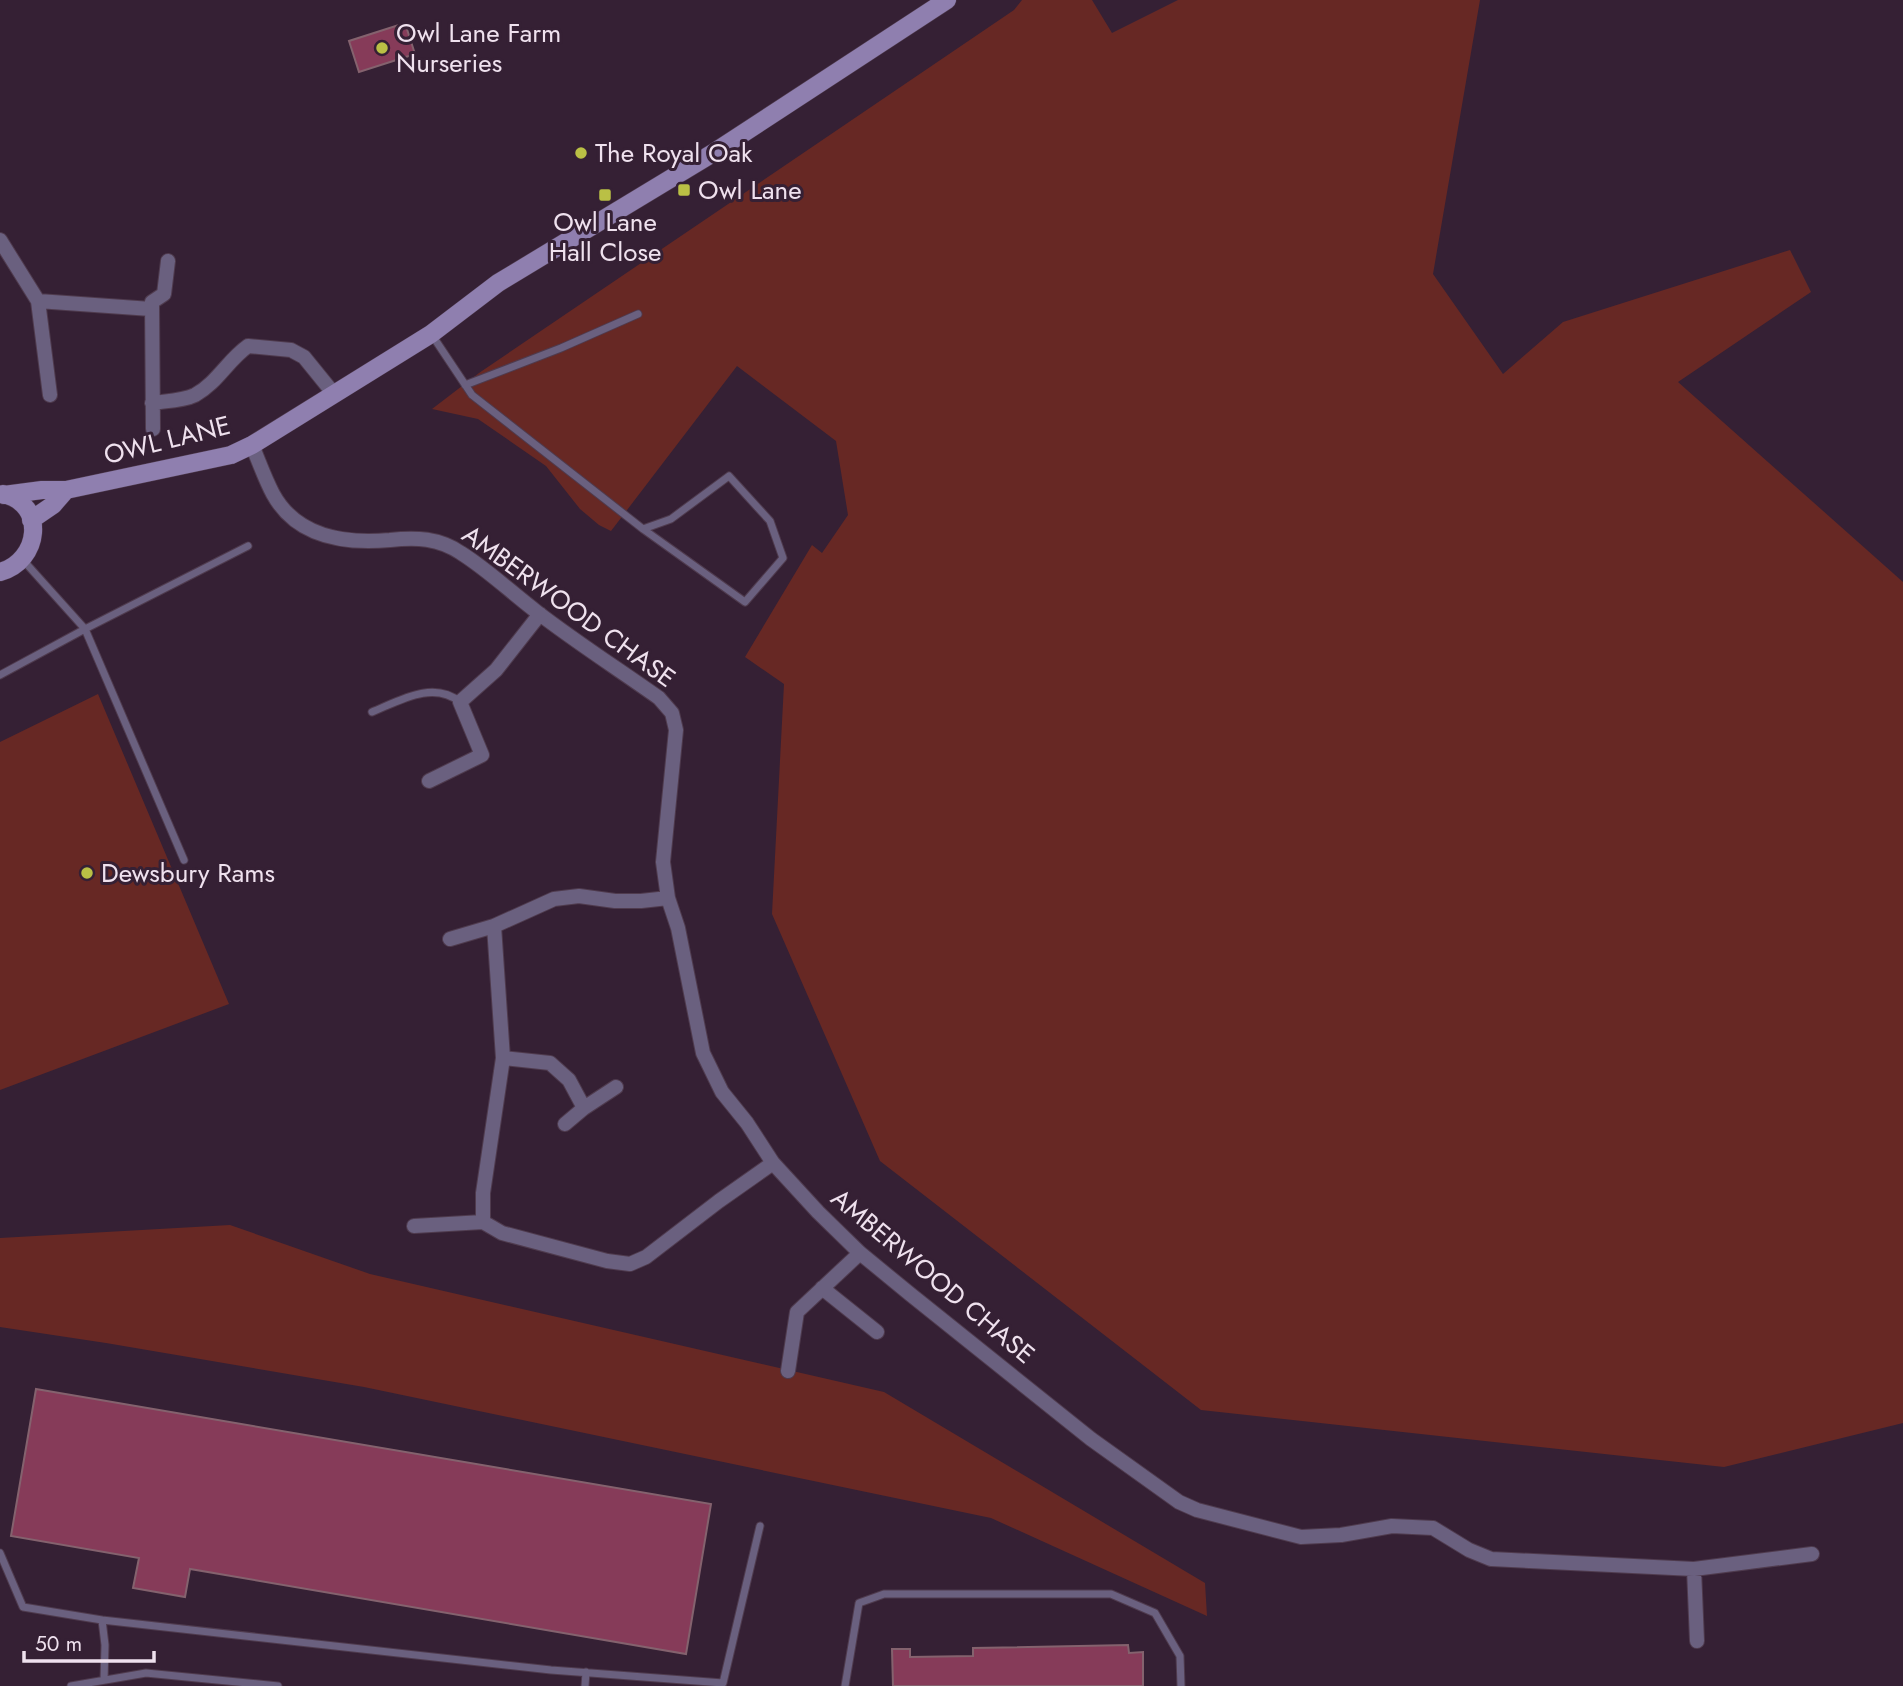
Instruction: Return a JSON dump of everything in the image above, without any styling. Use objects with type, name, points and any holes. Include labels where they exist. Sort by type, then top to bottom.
[{"type":"main road","name":"OWL LANE","points":[[2,494],[66,490],[231,455],[252,446],[431,334],[498,283],[713,153],[947,0]]},
{"type":"main road","points":[[0,572],[23,560],[33,538],[31,520],[53,505],[66,490]]},
{"type":"main road","name":"OWL LANE","points":[[2,494],[20,503],[31,520]]},
{"type":"street","points":[[0,240],[38,301],[50,395]]},
{"type":"street","points":[[153,429],[151,309],[152,302],[164,294],[168,261]]},
{"type":"street","points":[[38,301],[151,309]]},
{"type":"street","points":[[152,403],[194,396],[215,380],[234,356],[248,346],[291,350],[304,358],[334,394]]},
{"type":"street","name":"AMBERWOOD CHASE","points":[[252,446],[274,496],[289,515],[308,529],[333,539],[358,542],[415,537],[438,541],[461,552],[540,614],[659,698],[672,713],[676,730],[663,862],[668,898],[678,928],[703,1053],[722,1092],[774,1163],[860,1253],[1091,1439],[1159,1490],[1197,1510],[1301,1537],[1329,1537],[1392,1526],[1433,1528],[1469,1550],[1491,1559],[1694,1569],[1812,1554]]},
{"type":"street","points":[[429,780],[482,755],[460,702],[496,670],[540,614]]},
{"type":"street","points":[[450,939],[494,926],[554,899],[579,896],[615,901],[668,898]]},
{"type":"street","points":[[483,1222],[483,1194],[503,1058],[494,926]]},
{"type":"street","points":[[503,1058],[550,1063],[569,1080],[584,1108]]},
{"type":"street","points":[[565,1124],[616,1087]]},
{"type":"street","points":[[414,1226],[483,1222],[502,1233],[630,1265],[646,1257],[774,1163]]},
{"type":"street","points":[[788,1371],[797,1312],[860,1253]]},
{"type":"street","points":[[822,1288],[877,1332]]},
{"type":"street","points":[[1694,1569],[1698,1641]]},
{"type":"lane","points":[[465,385],[561,348],[638,314]]},
{"type":"lane","points":[[431,334],[472,395],[643,529],[745,602],[783,558],[770,521],[729,476],[671,519],[643,529]]},
{"type":"lane","points":[[0,675],[247,545]]},
{"type":"lane","points":[[23,560],[85,629],[184,860]]},
{"type":"lane","points":[[372,712],[433,691],[451,695],[460,702]]},
{"type":"lane","points":[[0,1553],[23,1607],[102,1620],[586,1672],[723,1683],[760,1526]]},
{"type":"lane","points":[[845,1686],[859,1603],[884,1594],[1111,1594],[1155,1613],[1180,1657],[1181,1686]]},
{"type":"lane","points":[[102,1620],[105,1645],[104,1680]]},
{"type":"lane","points":[[585,1686],[586,1672]]},
{"type":"lane","points":[[71,1686],[146,1673],[278,1686]]},
{"type":"shaded area","points":[[1022,0],[1092,0],[1112,33],[1178,0],[1480,0],[1433,274],[1503,374],[1563,322],[1790,250],[1811,292],[1678,382],[1903,582],[1903,1423],[1724,1467],[1201,1410],[880,1161],[772,914],[784,684],[745,657],[812,545],[822,553],[848,515],[836,441],[737,366],[611,531],[580,509],[546,466],[478,419],[432,409],[479,373],[1014,10]]},
{"type":"shaded area","name":"Dewsbury Rams","points":[[98,694],[229,1004],[0,1090],[0,742]]},
{"type":"shaded area","points":[[230,1225],[370,1274],[884,1392],[1205,1583],[1207,1616],[991,1518],[364,1387],[0,1327],[0,1238]]},
{"type":"building","name":"Owl Lane Farm Nurseries","points":[[405,23],[415,54],[359,72],[349,41]]},
{"type":"building","points":[[36,1389],[711,1504],[686,1654],[190,1569],[185,1597],[133,1588],[139,1558],[11,1536]]},
{"type":"building","points":[[1128,1645],[1129,1653],[1143,1652],[1143,1686],[893,1686],[892,1649],[910,1649],[910,1657],[973,1656],[973,1648]]},
{"type":"place","name":"Owl Lane Farm Nurseries","points":[[382,48]]},
{"type":"place","name":"The Royal Oak","points":[[581,153]]},
{"type":"place","name":"Owl Lane","points":[[684,190]]},
{"type":"place","name":"Owl Lane Hall Close","points":[[605,195]]},
{"type":"place","name":"Dewsbury Rams","points":[[87,873]]}]
